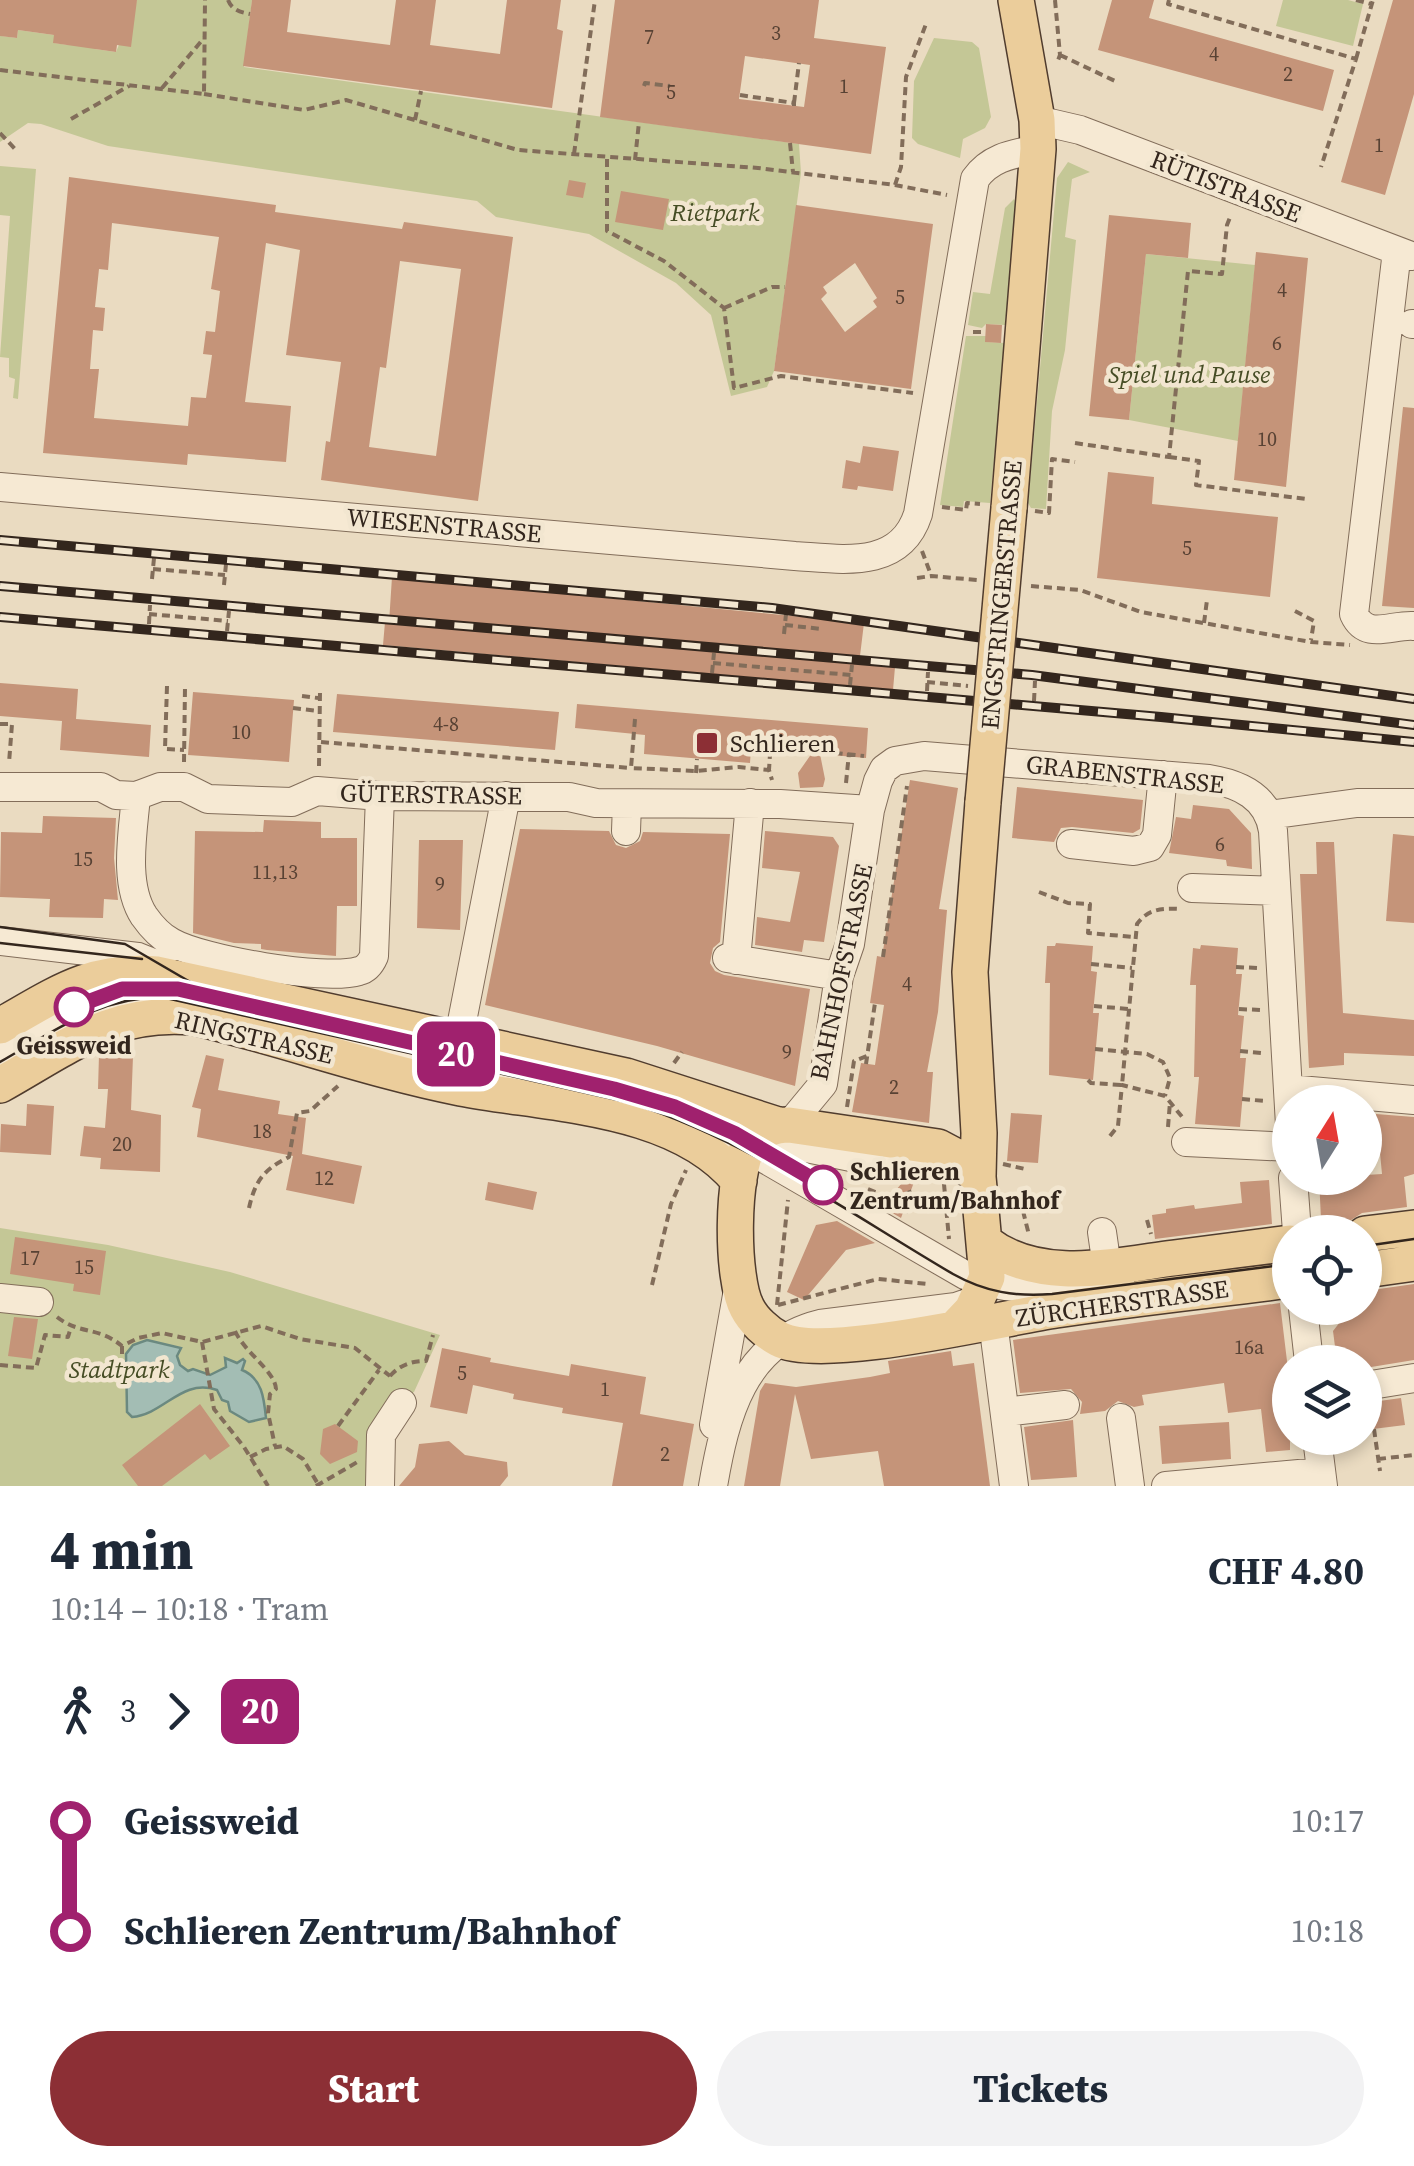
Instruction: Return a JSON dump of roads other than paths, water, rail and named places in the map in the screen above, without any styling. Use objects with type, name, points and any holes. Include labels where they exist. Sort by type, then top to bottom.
[{"type":"main road","name":"ENGSTRINGERSTRASSE","points":[[966,1167],[979,1134],[970,972],[1037,134],[1016,0]]},
{"type":"main road","name":"RINGSTRASSE","points":[[0,1026],[87,979],[164,968],[453,1047],[626,1076],[784,1125],[966,1167]]},
{"type":"main road","name":"RINGSTRASSE","points":[[0,1085],[104,1027],[154,1016],[193,1017],[462,1088],[603,1111],[678,1136],[724,1163],[738,1181]]},
{"type":"main road","name":"ENGSTRINGERSTRASSE","points":[[966,1167],[956,1124],[962,1111],[971,1042]]},
{"type":"main road","points":[[780,1340],[758,1323],[746,1307],[738,1284],[738,1181],[748,1146],[756,1136],[784,1125]]},
{"type":"main road","name":"ZÜRCHERSTRASSE","points":[[966,1167],[986,1243],[986,1301]]},
{"type":"main road","name":"ZÜRCHERSTRASSE","points":[[986,1243],[1010,1259],[1036,1266],[1107,1267],[1272,1245]]},
{"type":"main road","name":"ZÜRCHERSTRASSE","points":[[780,1340],[800,1346],[838,1345],[954,1329],[986,1301],[1056,1310],[1272,1282]]},
{"type":"street","name":"RÜTISTRASSE","points":[[1037,134],[1080,130],[1406,254]]},
{"type":"street","name":"WIESENSTRASSE","points":[[0,487],[795,556],[859,559],[887,553],[906,539],[918,514],[975,179],[989,163],[1037,134]]},
{"type":"street","points":[[1406,254],[1354,614],[1358,624],[1366,628],[1414,626]]},
{"type":"street","name":"GRABENSTRASSE","points":[[858,804],[884,769],[895,760],[914,756],[1233,784],[1255,796],[1269,815]]},
{"type":"street","points":[[1070,844],[1134,851],[1150,847],[1157,835],[1163,775]]},
{"type":"street","name":"GÜTERSTRASSE","points":[[4,788],[101,787],[116,795],[136,796],[160,787],[184,787],[208,799],[292,802],[317,791],[380,796],[568,797],[596,803],[627,818],[750,803],[858,804]]},
{"type":"street","points":[[136,796],[134,894],[144,915],[161,935],[193,952],[297,972],[357,972],[370,964],[376,942],[380,796]]},
{"type":"street","points":[[394,1070],[435,1068],[453,1047],[506,796]]},
{"type":"street","points":[[750,803],[732,959],[839,976]]},
{"type":"street","points":[[1276,1085],[1276,890],[1269,815],[1357,803],[1414,803]]},
{"type":"street","name":"BAHNHOFSTRASSE","points":[[784,1125],[823,1084],[839,976],[850,944],[858,804]]},
{"type":"street","points":[[1194,899],[1276,890]]},
{"type":"street","points":[[0,929],[110,942],[229,1006]]},
{"type":"street","points":[[0,941],[164,968]]},
{"type":"street","points":[[0,1055],[77,1012],[126,994],[162,992],[453,1047],[703,1123],[956,1270],[986,1301],[1014,1486]]},
{"type":"street","points":[[1382,1099],[1414,1100]]},
{"type":"street","points":[[603,1111],[662,1108]]},
{"type":"street","points":[[1182,1133],[1272,1146]]},
{"type":"street","points":[[748,1146],[782,1143],[900,1167],[925,1160],[966,1167]]},
{"type":"street","points":[[1102,1232],[1107,1267]]},
{"type":"street","points":[[713,1486],[718,1455],[750,1368],[780,1340],[799,1329],[956,1307],[1017,1290],[1054,1290],[1272,1262]]},
{"type":"street","points":[[718,1455],[714,1426],[738,1284]]},
{"type":"street","points":[[0,1298],[40,1302]]},
{"type":"street","points":[[1382,1382],[1409,1375]]},
{"type":"street","points":[[380,1486],[381,1435],[402,1403]]},
{"type":"street","points":[[1005,1412],[1065,1406]]},
{"type":"street","points":[[1120,1418],[1130,1486]]},
{"type":"street","points":[[1193,1485],[1322,1479]]},
{"type":"water","points":[[147,1340],[181,1348],[177,1356],[188,1371],[210,1375],[226,1367],[225,1358],[237,1363],[243,1359],[242,1370],[254,1378],[261,1390],[266,1418],[249,1422],[230,1411],[228,1402],[222,1400],[217,1390],[204,1388],[183,1392],[154,1410],[132,1417],[127,1412],[126,1354],[133,1345]]},
{"type":"tram line","points":[[0,927],[125,944],[229,1001]]},
{"type":"tram line","points":[[0,943],[142,959]]},
{"type":"tram line","name":"20","points":[[74,1007],[122,989],[178,989],[614,1089],[700,1117],[823,1185]]},
{"type":"tram line","points":[[0,1062],[79,1017],[121,1002],[166,998],[631,1103],[674,1118],[757,1157],[953,1274],[989,1289],[1013,1294],[1052,1294],[1272,1266]]},
{"type":"tram line","points":[[1382,1244],[1414,1239]]},
{"type":"railway","points":[[0,540],[772,608],[1414,699]]},
{"type":"railway","points":[[0,586],[1032,675],[1414,725]]},
{"type":"railway","points":[[0,617],[1414,742]]},
{"type":"place","name":"Schlieren","points":[[707,743]]},
{"type":"place","name":"Geissweid","points":[[74,1007]]},
{"type":"place","name":"Schlieren Zentrum/Bahnhof","points":[[823,1185]]},
{"type":"park label","name":"Rietpark","points":[[715,212]]},
{"type":"park label","name":"Spiel und Pause","points":[[1189,374]]},
{"type":"park label","name":"Stadtpark","points":[[119,1369]]}]
